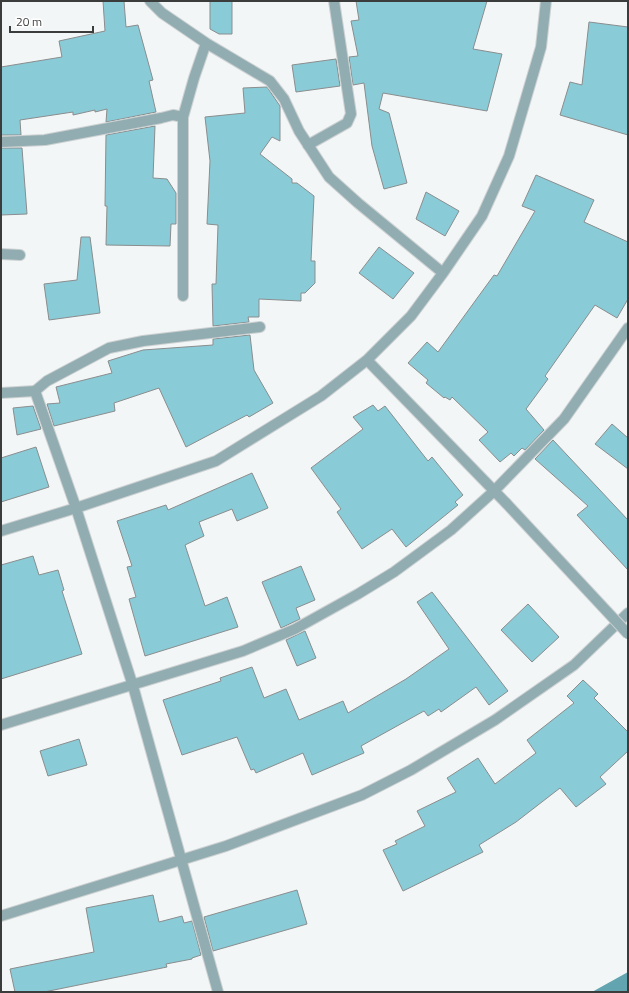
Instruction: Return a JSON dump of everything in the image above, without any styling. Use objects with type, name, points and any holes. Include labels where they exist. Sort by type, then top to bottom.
[{"type":"street","points":[[150,1],[162,13],[206,43],[270,81],[284,99],[299,131],[329,177],[358,203],[444,272]]},
{"type":"street","points":[[308,145],[346,123],[351,114],[334,1]]},
{"type":"street","points":[[1,531],[76,508],[216,461],[321,396],[367,360],[411,316],[444,272],[482,216],[509,156],[541,47],[546,1]]},
{"type":"street","points":[[183,296],[183,116],[206,43]]},
{"type":"street","points":[[1,142],[45,140],[173,115],[183,116]]},
{"type":"street","points":[[1,254],[20,255]]},
{"type":"street","points":[[1,393],[35,391],[47,381],[109,348],[143,341],[260,327]]},
{"type":"street","points":[[1,725],[133,686],[243,651],[295,629],[394,572],[451,530],[493,492],[564,419],[628,328]]},
{"type":"street","points":[[367,360],[506,504],[628,634]]},
{"type":"street","points":[[35,391],[76,508],[133,686],[218,992]]},
{"type":"street","points":[[1,916],[226,846],[362,795],[411,770],[495,720],[574,665],[628,613]]},
{"type":"water","points":[[628,972],[628,992],[592,992]]},
{"type":"building","points":[[103,1],[124,1],[126,27],[138,25],[153,80],[149,81],[156,112],[106,122],[107,109],[73,115],[73,112],[20,120],[21,135],[1,135],[1,67],[62,57],[59,41],[105,31]]},
{"type":"building","points":[[210,1],[232,1],[232,34],[219,34],[210,29]]},
{"type":"building","points":[[356,1],[487,1],[473,49],[502,54],[487,111],[383,93],[379,109],[389,113],[407,183],[384,189],[372,146],[364,83],[353,85],[349,57],[358,56],[351,21],[359,20]]},
{"type":"building","points":[[589,22],[628,27],[628,135],[560,115],[570,82],[582,85]]},
{"type":"building","points":[[336,59],[340,86],[296,92],[292,65]]},
{"type":"building","points":[[267,87],[280,106],[280,141],[272,137],[260,154],[292,179],[292,183],[297,183],[314,196],[311,261],[315,261],[315,283],[305,293],[301,293],[301,301],[259,299],[259,317],[248,317],[249,322],[213,326],[212,284],[216,284],[218,225],[207,224],[210,161],[205,117],[245,113],[243,88]]},
{"type":"building","points":[[155,126],[153,178],[167,179],[176,193],[176,224],[171,224],[170,246],[106,245],[106,135]]},
{"type":"building","points":[[1,148],[22,148],[27,214],[1,215]]},
{"type":"building","points":[[536,175],[594,200],[584,222],[628,242],[628,299],[617,318],[595,305],[545,376],[548,379],[526,409],[544,430],[525,450],[522,448],[514,456],[511,453],[500,462],[479,440],[488,432],[452,397],[450,400],[445,397],[444,398],[426,383],[428,380],[408,363],[427,342],[438,352],[494,275],[497,276],[535,211],[522,206]]},
{"type":"building","points":[[426,192],[459,211],[445,236],[416,219]]},
{"type":"building","points":[[81,237],[90,237],[100,313],[49,320],[44,284],[77,280]]},
{"type":"building","points":[[379,247],[414,273],[393,299],[359,273]]},
{"type":"building","points":[[250,335],[254,370],[273,403],[249,417],[247,415],[186,447],[159,388],[114,403],[115,411],[54,426],[47,404],[60,403],[56,387],[112,373],[108,361],[143,350],[213,345],[213,339]]},
{"type":"building","points":[[373,405],[378,411],[385,406],[428,461],[432,457],[463,495],[455,502],[458,505],[406,547],[392,529],[362,549],[337,512],[341,509],[311,468],[363,429],[353,417]]},
{"type":"building","points":[[33,406],[41,429],[17,435],[13,408]]},
{"type":"building","points":[[612,424],[628,438],[628,469],[595,444]]},
{"type":"building","points":[[553,440],[628,520],[628,570],[577,515],[588,506],[535,459]]},
{"type":"building","points":[[36,447],[49,487],[1,502],[1,458]]},
{"type":"building","points":[[252,473],[268,508],[237,521],[232,509],[199,522],[204,536],[185,545],[205,606],[227,597],[238,627],[145,656],[129,599],[136,597],[127,567],[132,566],[117,521],[166,505],[168,510]]},
{"type":"building","points":[[33,556],[39,575],[58,570],[64,590],[62,591],[82,654],[1,679],[1,565]]},
{"type":"building","points":[[301,566],[315,600],[296,608],[300,619],[281,628],[262,582]]},
{"type":"building","points":[[432,592],[508,691],[489,705],[476,687],[441,712],[439,709],[428,716],[424,711],[361,746],[364,753],[312,775],[303,753],[256,773],[254,769],[251,770],[237,737],[182,755],[163,700],[221,681],[220,678],[252,667],[264,698],[286,689],[299,720],[343,701],[348,713],[406,679],[449,649],[417,602]]},
{"type":"building","points":[[528,604],[559,637],[532,662],[501,630]]},
{"type":"building","points":[[305,631],[316,658],[297,666],[286,640]]},
{"type":"building","points":[[583,680],[598,694],[594,698],[628,732],[628,751],[600,777],[606,784],[576,807],[560,788],[516,822],[479,845],[483,852],[403,891],[383,850],[397,844],[395,841],[425,826],[417,811],[456,792],[447,778],[478,758],[495,784],[536,753],[527,740],[574,703],[567,696]]},
{"type":"building","points":[[79,739],[87,765],[48,776],[40,751]]},
{"type":"building","points":[[297,890],[307,924],[213,951],[204,917]]},
{"type":"building","points":[[153,895],[159,922],[182,916],[184,923],[192,921],[201,955],[192,959],[166,964],[167,967],[44,992],[15,992],[10,969],[94,952],[86,908]]}]
